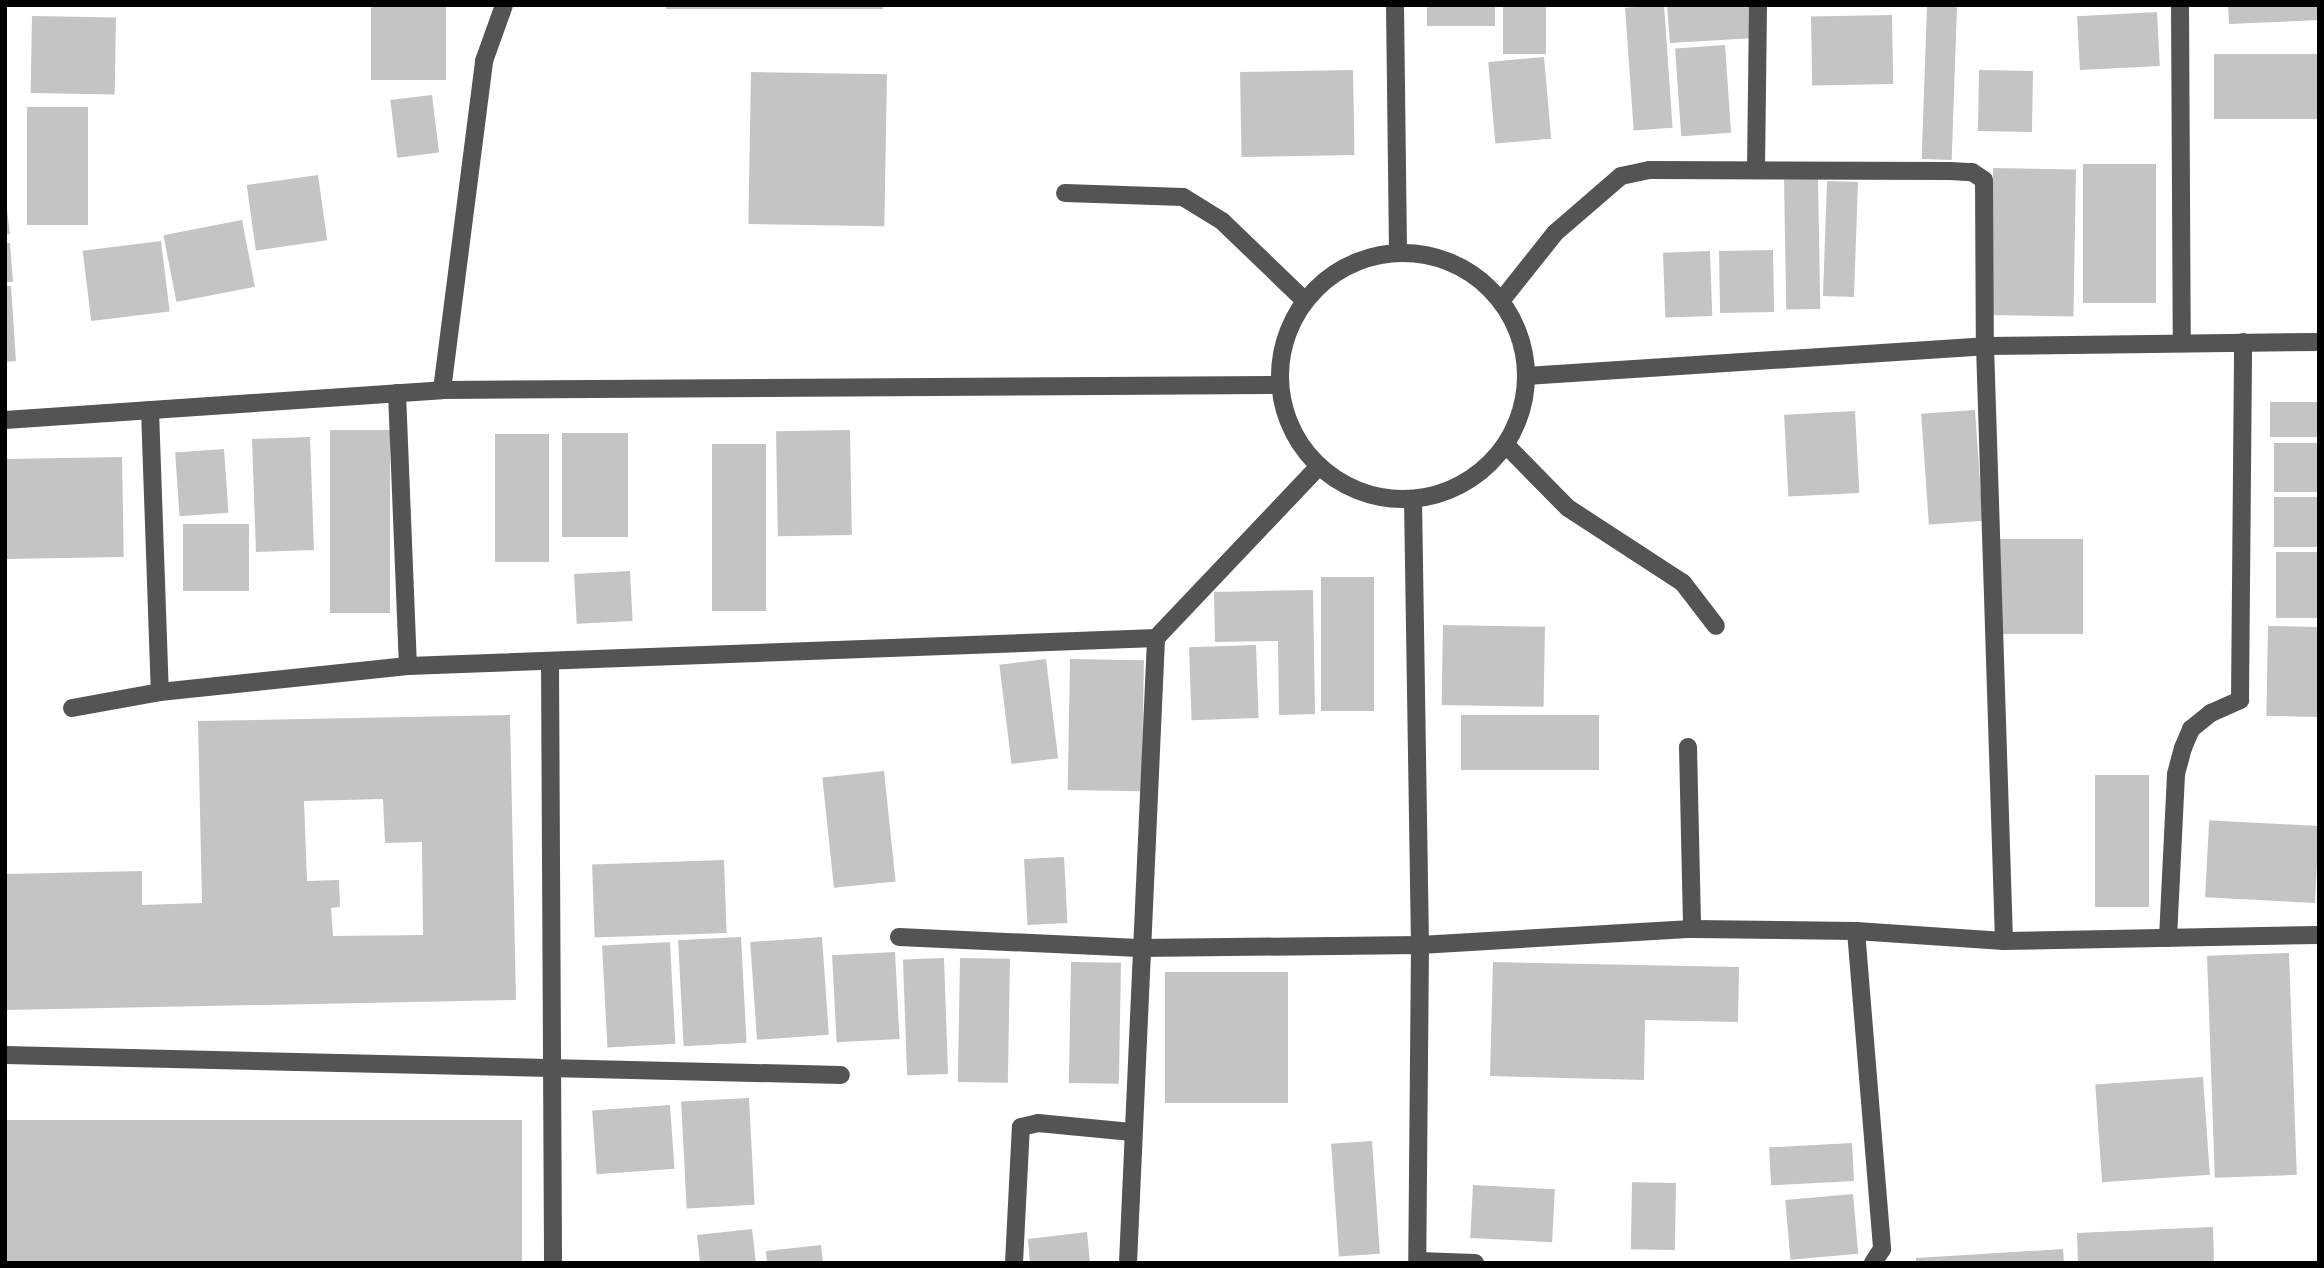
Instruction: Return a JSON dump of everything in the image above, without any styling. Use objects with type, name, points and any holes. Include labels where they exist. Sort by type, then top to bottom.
[{"type":"street","points":[[442,390],[484,61],[504,5]]},
{"type":"street","points":[[1395,5],[1398,253]]},
{"type":"street","points":[[1756,170],[1758,5]]},
{"type":"street","points":[[2180,5],[2182,341]]},
{"type":"street","points":[[1501,302],[1555,233],[1621,176],[1649,170],[1972,172],[1984,180],[1985,346],[2004,942]]},
{"type":"street","points":[[1066,192],[1183,197],[1222,221],[1305,301]]},
{"type":"street","points":[[1398,253],[1437,257],[1472,275],[1501,302],[1520,336],[1526,376],[1521,412],[1506,445],[1481,472],[1449,491],[1413,500],[1374,497],[1338,482],[1318,467],[1278,384],[1282,345],[1305,301],[1324,280],[1359,260],[1398,253]]},
{"type":"street","points":[[1526,376],[1985,346],[2182,341],[2319,342]]},
{"type":"street","points":[[2168,938],[2176,774],[2183,748],[2191,729],[2211,713],[2240,700],[2243,342]]},
{"type":"street","points":[[5,420],[442,390],[1278,384]]},
{"type":"street","points":[[397,393],[408,666]]},
{"type":"street","points":[[150,410],[160,692]]},
{"type":"street","points":[[1506,445],[1568,508],[1683,583],[1716,626]]},
{"type":"street","points":[[1128,1263],[1139,947],[1156,638],[1318,467]]},
{"type":"street","points":[[1413,500],[1420,945],[1418,1262],[1475,1263]]},
{"type":"street","points":[[72,708],[160,692],[408,666],[1156,638]]},
{"type":"street","points":[[550,662],[553,1263]]},
{"type":"street","points":[[1688,747],[1692,929]]},
{"type":"street","points":[[899,937],[1139,947],[1420,945],[1692,929],[1856,932],[2004,942],[2319,935]]},
{"type":"street","points":[[1856,932],[1882,1249],[1873,1263]]},
{"type":"street","points":[[5,1055],[841,1075]]},
{"type":"street","points":[[1014,1263],[1021,1128],[1038,1123],[1132,1132]]},
{"type":"building","points":[[371,5],[446,5],[446,80],[371,80]]},
{"type":"building","points":[[666,5],[883,5],[883,9],[666,9]]},
{"type":"building","points":[[1427,5],[1495,5],[1495,26],[1427,26]]},
{"type":"building","points":[[1503,5],[1546,5],[1546,54],[1503,54]]},
{"type":"building","points":[[1664,5],[1673,128],[1634,130],[1625,8]]},
{"type":"building","points":[[1667,5],[1754,5],[1755,38],[1670,43]]},
{"type":"building","points":[[2228,5],[2318,5],[2319,20],[2229,24]]},
{"type":"building","points":[[1927,6],[1957,7],[1952,160],[1922,159]]},
{"type":"building","points":[[2157,12],[2160,66],[2080,70],[2077,16]]},
{"type":"building","points":[[1892,15],[1893,84],[1812,85],[1811,16]]},
{"type":"building","points":[[32,16],[116,17],[115,94],[31,93]]},
{"type":"building","points":[[1725,45],[1731,133],[1681,136],[1675,48]]},
{"type":"building","points":[[2214,54],[2319,54],[2319,119],[2214,119]]},
{"type":"building","points":[[1544,57],[1551,139],[1495,144],[1488,62]]},
{"type":"building","points":[[1353,70],[1354,155],[1242,157],[1240,72]]},
{"type":"building","points":[[1979,70],[2033,71],[2032,132],[1978,131]]},
{"type":"building","points":[[751,72],[887,74],[884,226],[748,224]]},
{"type":"building","points":[[432,95],[439,153],[397,158],[390,100]]},
{"type":"building","points":[[27,107],[88,107],[88,225],[27,225]]},
{"type":"building","points":[[2083,164],[2156,164],[2156,303],[2083,303]]},
{"type":"building","points":[[1993,168],[2076,169],[2073,316],[1990,315]]},
{"type":"building","points":[[318,175],[327,240],[256,250],[247,185]]},
{"type":"building","points":[[1818,179],[1820,309],[1786,310],[1784,180]]},
{"type":"building","points":[[1827,181],[1858,182],[1854,297],[1823,296]]},
{"type":"building","points":[[5,193],[10,234],[5,234]]},
{"type":"building","points":[[242,220],[255,287],[176,302],[163,235]]},
{"type":"building","points":[[161,241],[170,311],[91,321],[83,251]]},
{"type":"building","points":[[5,243],[10,243],[13,282],[5,282]]},
{"type":"building","points":[[1773,250],[1774,312],[1720,313],[1719,251]]},
{"type":"building","points":[[1710,251],[1712,316],[1665,318],[1663,253]]},
{"type":"building","points":[[5,286],[11,286],[16,361],[5,362]]},
{"type":"building","points":[[2270,402],[2319,402],[2319,437],[2270,437]]},
{"type":"building","points":[[1975,410],[1983,521],[1929,524],[1921,414]]},
{"type":"building","points":[[1855,411],[1859,493],[1788,497],[1784,415]]},
{"type":"building","points":[[330,430],[390,430],[390,613],[330,613]]},
{"type":"building","points":[[850,430],[852,535],[778,536],[776,431]]},
{"type":"building","points":[[562,433],[628,433],[628,537],[562,537]]},
{"type":"building","points":[[495,434],[549,434],[549,562],[495,562]]},
{"type":"building","points":[[310,437],[314,550],[256,552],[252,439]]},
{"type":"building","points":[[2274,443],[2319,443],[2319,492],[2274,492]]},
{"type":"building","points":[[712,444],[766,444],[766,611],[712,611]]},
{"type":"building","points":[[224,449],[228,513],[180,516],[175,452]]},
{"type":"building","points":[[122,457],[124,557],[7,559],[5,459]]},
{"type":"building","points":[[2274,497],[2319,497],[2319,547],[2274,547]]},
{"type":"building","points":[[183,524],[249,524],[249,591],[183,591]]},
{"type":"building","points":[[1998,539],[2083,539],[2083,634],[1998,634]]},
{"type":"building","points":[[2276,552],[2319,552],[2319,618],[2276,618]]},
{"type":"building","points":[[630,571],[633,621],[577,624],[574,574]]},
{"type":"building","points":[[1321,577],[1374,577],[1374,711],[1321,711]]},
{"type":"building","points":[[1313,590],[1315,714],[1279,715],[1278,641],[1215,642],[1214,592]]},
{"type":"building","points":[[1443,625],[1545,627],[1544,707],[1442,705]]},
{"type":"building","points":[[2268,626],[2319,627],[2317,717],[2266,716]]},
{"type":"building","points":[[1256,645],[1259,718],[1192,720],[1189,647]]},
{"type":"building","points":[[1046,659],[1058,758],[1012,764],[999,665]]},
{"type":"building","points":[[1070,659],[1144,660],[1142,791],[1068,790]]},
{"type":"building","points":[[510,715],[516,1000],[5,1010],[5,874],[142,871],[142,905],[202,903],[198,721]],"holes":[[[383,799],[385,843],[422,842],[423,935],[333,936],[331,908],[340,907],[339,880],[307,881],[304,801]]]},
{"type":"building","points":[[1461,715],[1599,715],[1599,770],[1461,770]]},
{"type":"building","points":[[884,771],[896,881],[834,888],[822,777]]},
{"type":"building","points":[[2095,775],[2149,775],[2149,907],[2095,907]]},
{"type":"building","points":[[2209,820],[2319,826],[2315,903],[2205,897]]},
{"type":"building","points":[[1064,857],[1067,923],[1028,925],[1024,859]]},
{"type":"building","points":[[724,860],[727,933],[595,938],[592,865]]},
{"type":"building","points":[[741,937],[747,1043],[684,1046],[678,940]]},
{"type":"building","points":[[822,937],[829,1035],[757,1040],[750,942]]},
{"type":"building","points":[[670,942],[675,1044],[607,1047],[602,946]]},
{"type":"building","points":[[895,952],[900,1039],[837,1042],[832,955]]},
{"type":"building","points":[[2289,953],[2297,1175],[2215,1178],[2207,956]]},
{"type":"building","points":[[944,958],[948,1074],[907,1075],[903,959]]},
{"type":"building","points":[[960,958],[1010,959],[1008,1083],[958,1082]]},
{"type":"building","points":[[1071,962],[1121,963],[1119,1084],[1069,1083]]},
{"type":"building","points":[[1493,962],[1739,967],[1738,1022],[1645,1020],[1644,1080],[1490,1076]]},
{"type":"building","points":[[1165,972],[1288,972],[1288,1103],[1165,1103]]},
{"type":"building","points":[[2203,1077],[2210,1175],[2102,1182],[2095,1085]]},
{"type":"building","points":[[749,1098],[755,1205],[687,1208],[681,1102]]},
{"type":"building","points":[[670,1105],[674,1169],[597,1174],[592,1110]]},
{"type":"building","points":[[5,1120],[522,1120],[522,1263],[5,1263]]},
{"type":"building","points":[[1372,1141],[1380,1254],[1339,1257],[1331,1144]]},
{"type":"building","points":[[1852,1143],[1854,1181],[1771,1185],[1769,1147]]},
{"type":"building","points":[[1632,1182],[1676,1183],[1675,1250],[1631,1249]]},
{"type":"building","points":[[1473,1185],[1555,1189],[1552,1242],[1470,1238]]},
{"type":"building","points":[[1853,1194],[1858,1254],[1790,1260],[1785,1200]]},
{"type":"building","points":[[2213,1227],[2214,1263],[2078,1263],[2077,1233]]},
{"type":"building","points":[[752,1229],[756,1263],[700,1263],[697,1235]]},
{"type":"building","points":[[1087,1232],[1090,1263],[1030,1263],[1028,1239]]},
{"type":"building","points":[[821,1245],[823,1263],[767,1263],[766,1251]]},
{"type":"building","points":[[2063,1249],[2064,1263],[1916,1263],[1916,1258]]}]
